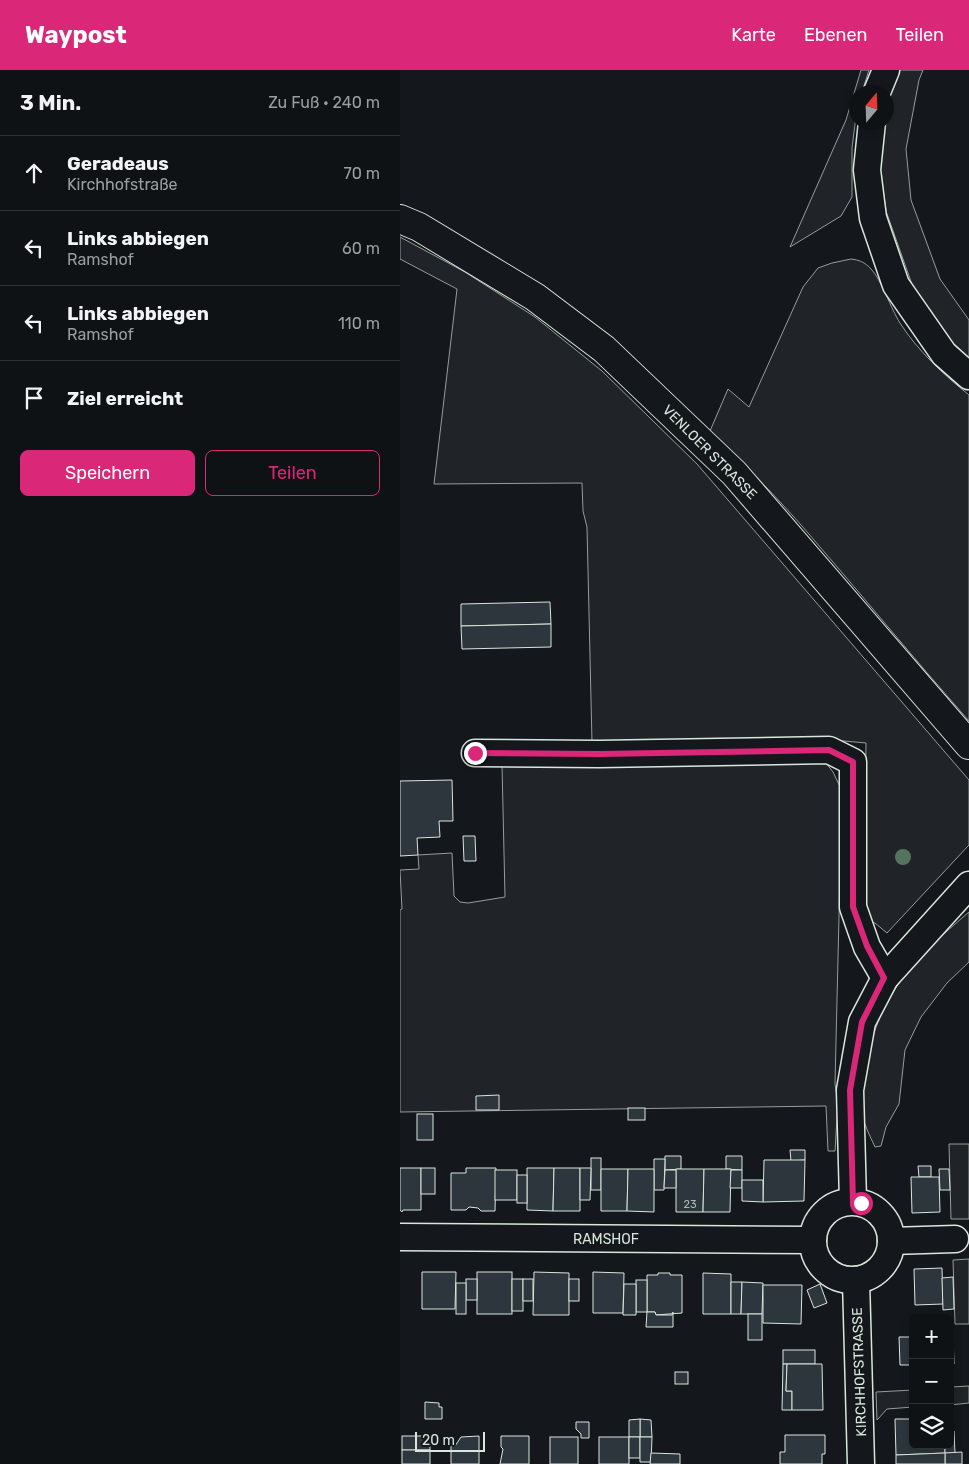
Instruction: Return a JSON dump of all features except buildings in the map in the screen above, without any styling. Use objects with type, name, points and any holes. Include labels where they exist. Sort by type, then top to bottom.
[{"type":"main road","name":"VENLOER STRASSE","points":[[400,219],[419,228],[535,297],[604,349],[734,473],[969,745]]},
{"type":"street","points":[[880,85],[886,70]]},
{"type":"street","points":[[871,130],[867,170],[873,218],[896,285],[944,354],[969,376]]},
{"type":"street","points":[[475,753],[599,754],[829,750],[853,762],[853,907],[867,946],[884,978]]},
{"type":"street","points":[[853,1202],[850,1090],[862,1022],[884,978],[969,885]]},
{"type":"street","points":[[853,1202],[869,1205],[878,1212],[890,1230],[891,1241],[890,1252],[881,1267],[867,1277],[856,1280],[843,1279],[830,1274],[821,1265],[815,1253],[813,1240],[815,1228],[820,1217],[829,1209],[841,1203],[853,1202]]},
{"type":"street","name":"RAMSHOF","points":[[400,1237],[813,1240]]},
{"type":"street","points":[[891,1241],[955,1239]]},
{"type":"street","name":"KIRCHHOFSTRASSE","points":[[856,1280],[861,1464]]},
{"type":"shaded area","points":[[861,70],[869,70],[864,85],[856,85]]},
{"type":"shaded area","points":[[896,70],[923,70],[919,80],[906,149],[911,200],[940,279],[969,320],[969,358],[934,321],[914,290],[886,211],[880,166],[883,130],[894,130],[894,85],[891,85]]},
{"type":"shaded area","points":[[849,110],[849,130],[854,130],[852,148],[852,197],[841,216],[790,247]]},
{"type":"shaded area","points":[[400,237],[465,272],[535,317],[602,371],[697,464],[969,780],[969,845],[887,933],[875,923],[864,918],[866,743],[844,741],[592,743],[587,527],[583,511],[582,483],[434,484],[457,289],[400,259]]},
{"type":"shaded area","points":[[851,259],[862,262],[871,269],[900,323],[914,343],[941,371],[969,395],[969,721],[796,520],[710,431],[728,389],[749,407],[803,287],[818,268]]},
{"type":"shaded area","points":[[826,763],[833,772],[842,791],[835,1084],[838,1102],[835,1151],[828,1151],[826,1106],[400,1112],[400,910],[402,909],[400,870],[419,869],[418,855],[452,853],[454,896],[460,902],[468,903],[505,897],[502,765]]},
{"type":"shaded area","points":[[969,912],[969,962],[947,983],[921,1017],[905,1050],[899,1104],[886,1127],[881,1146],[875,1147],[864,1120],[862,1099],[866,1066],[880,1018],[890,997],[916,962]]},
{"type":"shaded area","points":[[949,1144],[969,1144],[969,1219],[951,1219]]},
{"type":"shaded area","points":[[969,1259],[969,1324],[955,1324],[953,1260]]},
{"type":"shaded area","points":[[969,1386],[969,1403],[954,1405],[954,1387]]},
{"type":"shaded area","points":[[909,1390],[909,1407],[887,1409],[877,1420],[876,1392]]},
{"type":"route","points":[[475,753],[599,754],[829,750],[853,762],[853,907],[867,946],[884,978],[862,1022],[850,1090],[853,1202],[861,1203]]}]
